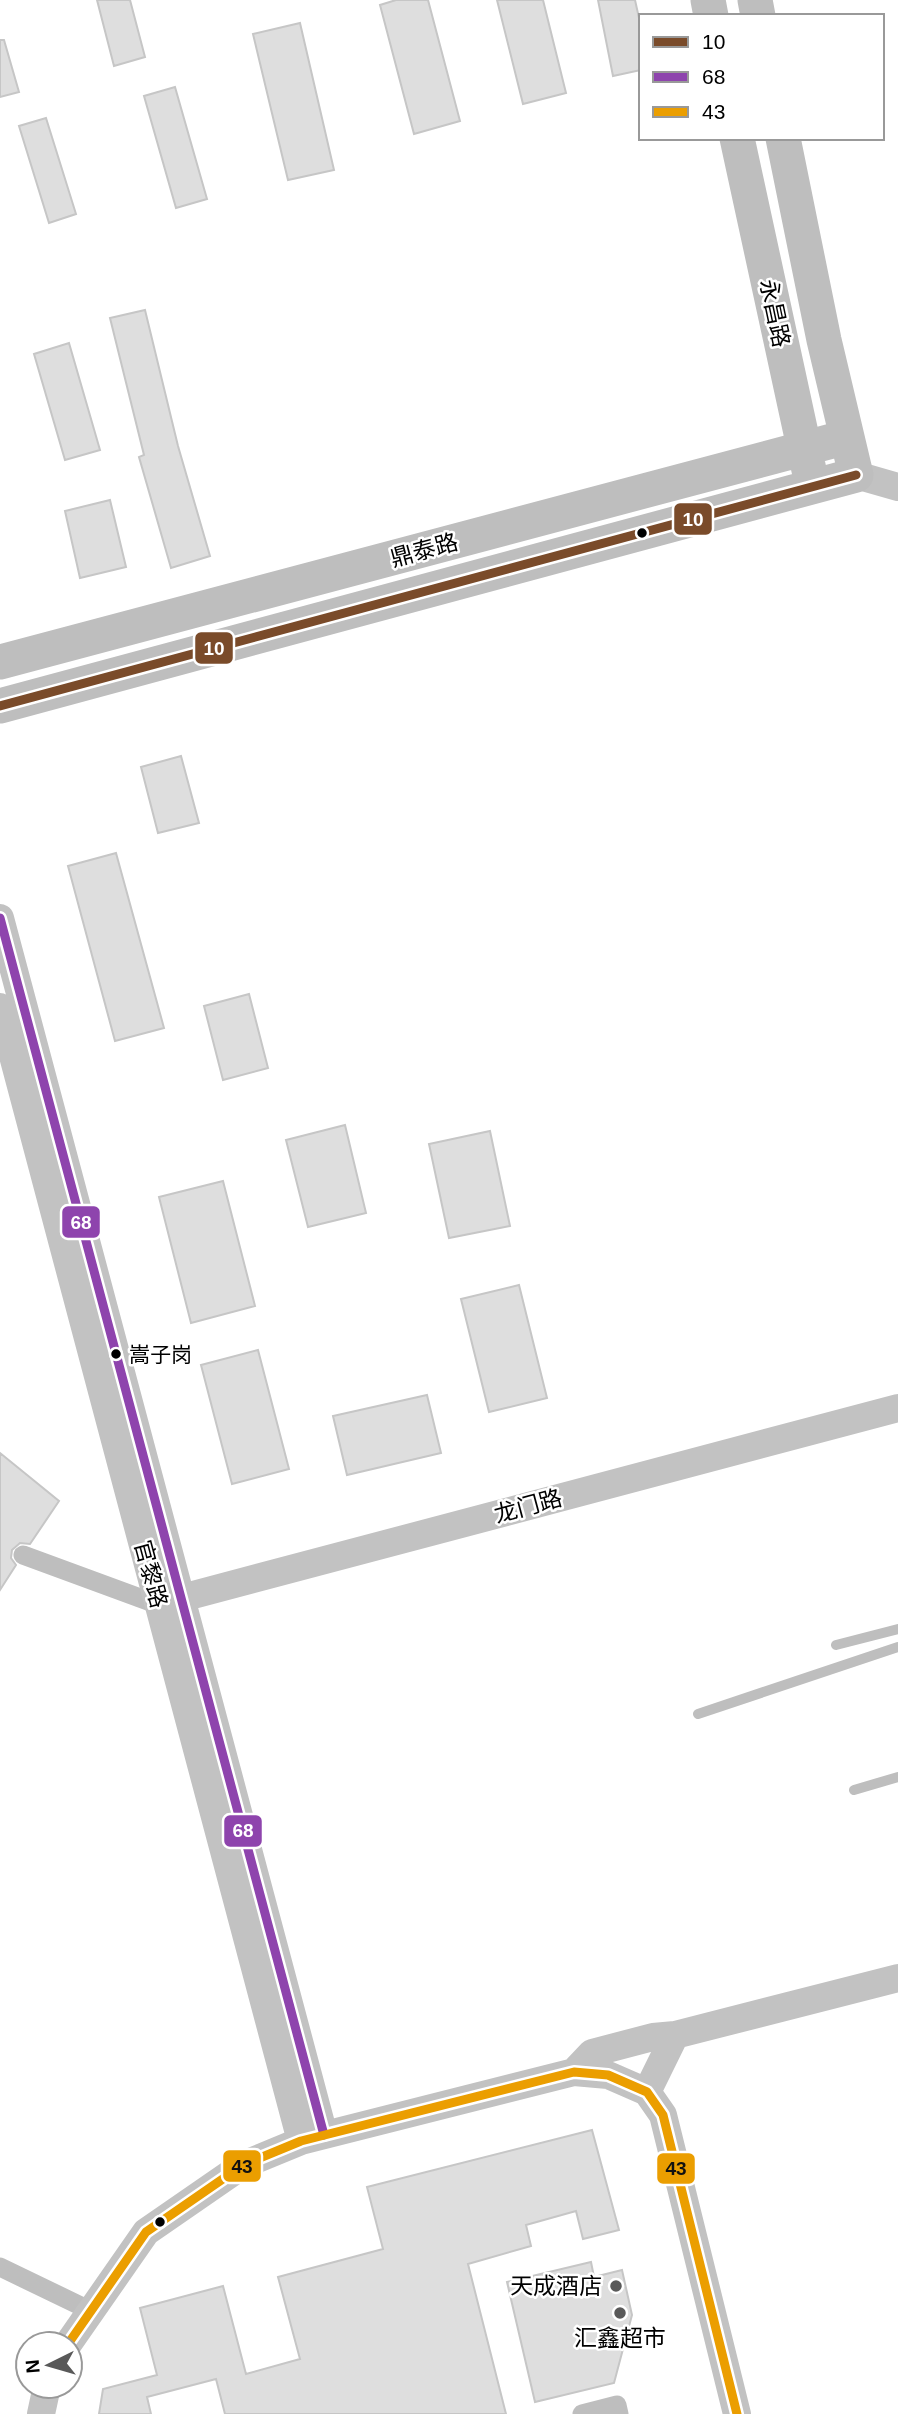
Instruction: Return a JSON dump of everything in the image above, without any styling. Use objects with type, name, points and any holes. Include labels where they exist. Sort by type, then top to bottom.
[{"type":"highway","name":"永昌路","points":[[737,140],[813,487]]},
{"type":"highway","name":"永昌路","points":[[783,140],[856,475]]},
{"type":"highway","name":"鼎泰路","points":[[0,662],[847,437]]},
{"type":"highway","name":"鼎泰路","points":[[0,706],[856,475]]},
{"type":"main road","points":[[856,475],[898,487]]},
{"type":"main road","name":"官黎路","points":[[0,918],[170,1602],[313,2138]]},
{"type":"main road","name":"官黎路","points":[[0,1007],[170,1602]]},
{"type":"main road","name":"龙门路","points":[[170,1602],[898,1408]]},
{"type":"main road","points":[[574,2072],[593,2053],[653,2037],[675,2035],[898,1978]]},
{"type":"main road","points":[[648,2092],[675,2035]]},
{"type":"main road","points":[[77,2330],[146,2232],[243,2165],[313,2138],[574,2072],[608,2075],[648,2092],[663,2115],[737,2414]]},
{"type":"street","points":[[23,1555],[170,1602]]},
{"type":"street","points":[[0,2267],[89,2310]]},
{"type":"street","points":[[582,2414],[617,2405],[619,2414]]},
{"type":"lane","points":[[836,1644],[898,1629]]},
{"type":"lane","points":[[698,1714],[898,1647]]},
{"type":"lane","points":[[854,1790],[898,1777]]},
{"type":"building","points":[[97,0],[130,0],[145,57],[114,66]]},
{"type":"building","points":[[396,0],[428,0],[460,121],[414,134],[380,5]]},
{"type":"building","points":[[497,0],[543,0],[566,93],[523,104]]},
{"type":"building","points":[[598,0],[635,0],[639,18],[639,70],[613,76]]},
{"type":"building","points":[[300,23],[334,170],[288,180],[253,34]]},
{"type":"building","points":[[0,40],[4,40],[19,92],[0,97]]},
{"type":"building","points":[[175,87],[207,199],[176,208],[144,96]]},
{"type":"building","points":[[46,118],[76,214],[49,223],[19,126]]},
{"type":"building","points":[[145,310],[178,446],[210,556],[171,568],[139,457],[144,455],[110,318]]},
{"type":"building","points":[[69,343],[100,450],[65,460],[34,354]]},
{"type":"building","points":[[110,500],[126,567],[80,578],[65,511]]},
{"type":"building","points":[[181,756],[199,823],[158,833],[141,767]]},
{"type":"building","points":[[116,853],[164,1028],[115,1041],[68,866]]},
{"type":"building","points":[[249,994],[268,1068],[223,1080],[204,1006]]},
{"type":"building","points":[[345,1125],[366,1213],[308,1227],[286,1140]]},
{"type":"building","points":[[490,1131],[510,1226],[449,1238],[429,1144]]},
{"type":"building","points":[[223,1181],[255,1306],[191,1323],[159,1197]]},
{"type":"building","points":[[519,1285],[547,1398],[489,1412],[461,1299]]},
{"type":"building","points":[[258,1350],[289,1469],[232,1484],[201,1365]]},
{"type":"building","points":[[427,1395],[441,1453],[347,1475],[333,1416]]},
{"type":"building","points":[[0,1453],[59,1501],[30,1544],[20,1543],[12,1550],[11,1558],[16,1565],[0,1590]]},
{"type":"building","points":[[592,2130],[619,2230],[583,2239],[576,2211],[526,2225],[531,2246],[468,2264],[506,2414],[225,2414],[216,2379],[147,2397],[151,2414],[99,2414],[103,2389],[157,2375],[140,2308],[223,2286],[246,2374],[300,2359],[278,2277],[383,2249],[367,2187]]},
{"type":"building","points":[[591,2262],[594,2277],[622,2270],[632,2315],[614,2383],[535,2402],[507,2282]]},
{"type":"transit line","name":"10","points":[[0,706],[856,475]]},
{"type":"transit line","name":"68","points":[[0,918],[324,2135]]},
{"type":"transit line","name":"43","points":[[78,2330],[146,2232],[243,2165],[301,2141],[574,2072],[608,2075],[647,2092],[663,2115],[737,2414]]},
{"type":"place","name":"嵩子岗","points":[[116,1354]]},
{"type":"place","name":"天成酒店","points":[[616,2286]]},
{"type":"place","name":"汇鑫超市","points":[[620,2313]]}]
